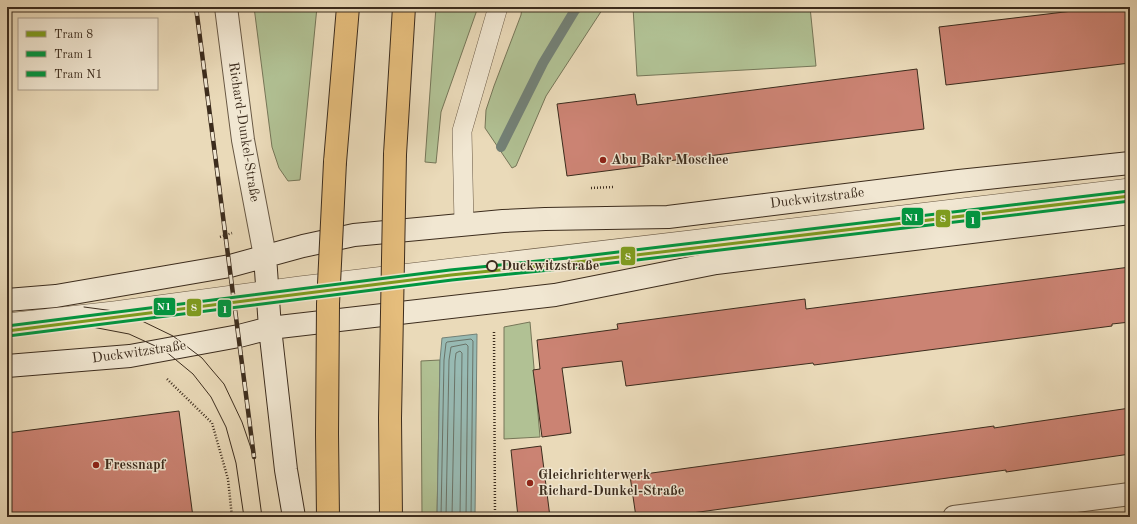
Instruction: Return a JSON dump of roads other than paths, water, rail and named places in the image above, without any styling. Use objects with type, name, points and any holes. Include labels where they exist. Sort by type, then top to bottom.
[{"type":"highway","points":[[328,517],[328,304],[335,162],[348,7]]},
{"type":"highway","points":[[391,517],[390,418],[395,154],[404,7]]},
{"type":"main road","name":"Richard-Dunkel-Straße","points":[[226,7],[242,140],[265,256]]},
{"type":"main road","name":"Duckwitzstraße","points":[[7,300],[56,296],[230,266],[303,246],[354,235],[464,224],[545,219],[668,217],[959,180],[1130,163]]},
{"type":"main road","name":"Duckwitzstraße","points":[[7,366],[130,356],[239,336],[270,328],[554,295],[716,263],[1130,213]]},
{"type":"main road","points":[[265,256],[270,328],[286,470],[294,517]]},
{"type":"main road","points":[[954,517],[1130,494]]},
{"type":"lane","points":[[464,224],[462,131],[498,7]]},
{"type":"lane","points":[[7,323],[114,311],[268,290],[1130,188]]},
{"type":"water","points":[[477,334],[475,517],[437,517],[440,360],[442,338]]},
{"type":"waterway","points":[[501,147],[543,63],[578,7]]},
{"type":"tram line","name":"N1","points":[[7,326],[450,270],[568,258],[1129,191]]},
{"type":"tram line","name":"8","points":[[7,331],[451,275],[569,263],[1130,196]]},
{"type":"tram line","name":"1","points":[[8,336],[452,280],[570,268],[1130,201]]},
{"type":"tram line","points":[[84,307],[114,311],[142,321],[173,336],[202,358],[224,384],[242,422],[254,457],[262,517]]},
{"type":"tram line","points":[[35,328],[87,326],[129,334],[164,350],[193,374],[211,397],[226,427],[236,463],[244,517]]},
{"type":"railway","points":[[196,7],[254,457]]},
{"type":"place","name":"Abu Bakr Moschee","points":[[603,160]]},
{"type":"place","name":"Duckwitzstraße","points":[[492,266]]},
{"type":"place","name":"Fressnapf","points":[[96,465]]},
{"type":"place","name":"Gleichrichterwerk Richard-Dunkel-Straße","points":[[530,483]]}]
